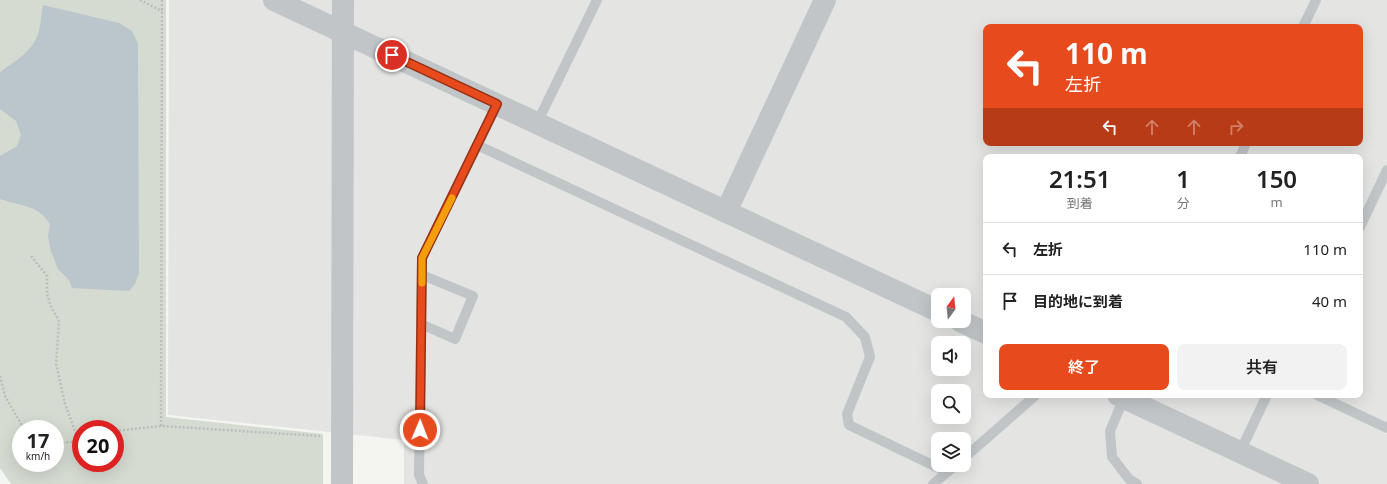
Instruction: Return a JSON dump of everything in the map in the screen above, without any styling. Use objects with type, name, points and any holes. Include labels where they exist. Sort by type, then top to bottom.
[{"type":"street","points":[[274,0],[931,308]]},
{"type":"street","points":[[342,484],[344,0]]},
{"type":"street","points":[[726,212],[825,0]]},
{"type":"street","points":[[971,326],[983,332]]},
{"type":"street","points":[[1125,398],[1308,484]]},
{"type":"lane","points":[[537,123],[597,0]]},
{"type":"lane","points":[[1304,24],[1316,0]]},
{"type":"lane","points":[[423,484],[419,475],[422,258],[497,104]]},
{"type":"lane","points":[[477,145],[846,317],[866,337],[870,357],[847,414],[849,425],[931,464]]},
{"type":"lane","points":[[1363,221],[1387,170]]},
{"type":"lane","points":[[421,324],[455,338],[473,296],[422,275]]},
{"type":"lane","points":[[971,452],[1033,398]]},
{"type":"lane","points":[[1120,398],[1110,431],[1112,457],[1129,479],[1137,484]]},
{"type":"lane","points":[[1240,452],[1266,398]]},
{"type":"lane","points":[[1323,398],[1387,428]]},
{"type":"lane","points":[[933,484],[947,472]]},
{"type":"path","points":[[140,0],[162,10]]},
{"type":"path","points":[[162,0],[162,426]]},
{"type":"path","points":[[31,256],[47,276],[47,294],[51,307],[59,320],[56,364],[65,404],[72,422]]},
{"type":"path","points":[[0,376],[5,396],[19,420]]},
{"type":"path","points":[[124,430],[162,426],[327,436]]},
{"type":"shaded area","points":[[0,0],[166,0],[166,417],[323,434],[323,484],[11,484],[0,468]]},
{"type":"shaded area","points":[[169,0],[1387,0],[1387,484],[404,484],[404,440],[168,415]]},
{"type":"shaded area","points":[[43,5],[119,23],[132,31],[138,44],[139,273],[135,284],[129,291],[72,288],[69,280],[58,269],[51,251],[48,237],[50,224],[45,217],[34,209],[0,199],[0,156],[17,146],[21,135],[16,121],[0,109],[0,72],[22,56],[32,46],[39,31]]},
{"type":"slow traffic","points":[[422,283],[422,258],[452,198]]},
{"type":"route","points":[[392,55],[497,104],[422,258],[420,430]]}]
